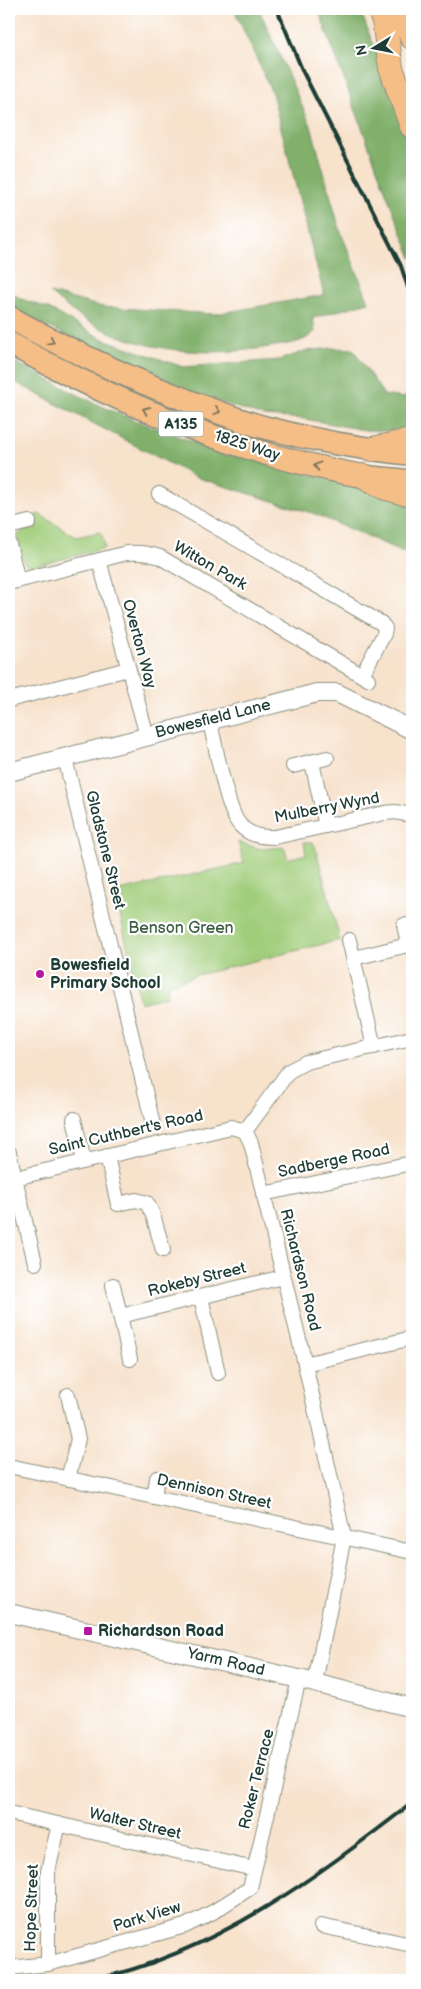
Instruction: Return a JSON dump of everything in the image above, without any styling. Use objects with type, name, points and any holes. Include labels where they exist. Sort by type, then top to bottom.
[{"type":"highway","points":[[388,13],[412,37]]},
{"type":"highway","points":[[388,13],[412,89]]},
{"type":"highway","points":[[388,13],[391,68],[412,126]]},
{"type":"highway","points":[[373,449],[412,442]]},
{"type":"highway","points":[[364,476],[386,488],[412,495]]},
{"type":"main road","name":"1825 Way","points":[[9,317],[72,352],[202,406],[262,426],[373,449],[412,454]]},
{"type":"main road","name":"1825 Way","points":[[9,343],[61,372],[153,413],[270,454],[364,476],[412,482]]},
{"type":"street","name":"Witton Park","points":[[9,544],[13,582],[138,552],[160,557],[365,677],[384,634],[385,628],[381,623],[159,494]]},
{"type":"street","points":[[9,527],[29,522]]},
{"type":"street","name":"Overton Way","points":[[99,560],[147,736]]},
{"type":"street","points":[[9,700],[128,670]]},
{"type":"street","name":"Bowesfield Lane","points":[[9,772],[147,736],[210,722],[317,693],[337,694],[412,730]]},
{"type":"street","name":"Mulberry Wynd","points":[[210,722],[230,805],[240,826],[249,833],[260,837],[275,837],[384,813],[395,812],[412,815]]},
{"type":"street","name":"Gladstone Street","points":[[65,758],[154,1124]]},
{"type":"street","points":[[294,766],[326,758]]},
{"type":"street","points":[[312,762],[326,826]]},
{"type":"street","points":[[354,958],[410,944],[404,925]]},
{"type":"street","points":[[349,940],[374,1047]]},
{"type":"street","points":[[245,1131],[289,1071],[306,1062],[412,1038]]},
{"type":"street","points":[[74,1119],[84,1160]]},
{"type":"street","name":"Saint Cuthbert's Road","points":[[15,1178],[84,1160],[231,1127],[245,1131]]},
{"type":"street","name":"Richardson Road","points":[[245,1131],[251,1143],[305,1364],[344,1537],[307,1681]]},
{"type":"street","points":[[9,1152],[35,1263]]},
{"type":"street","points":[[106,1156],[118,1204],[136,1200],[147,1203],[153,1215],[163,1250]]},
{"type":"street","name":"Sadberge Road","points":[[263,1194],[412,1163]]},
{"type":"street","name":"Rokeby Street","points":[[120,1316],[283,1277]]},
{"type":"street","points":[[113,1285],[130,1359]]},
{"type":"street","points":[[202,1297],[218,1373]]},
{"type":"street","points":[[305,1364],[412,1338]]},
{"type":"street","points":[[68,1395],[78,1439],[68,1479]]},
{"type":"street","name":"Dennison Street","points":[[9,1466],[412,1552]]},
{"type":"street","points":[[154,1497],[157,1478]]},
{"type":"street","name":"Yarm Road","points":[[9,1613],[307,1681],[412,1708]]},
{"type":"street","name":"Roker Terrace","points":[[250,1888],[307,1681]]},
{"type":"street","name":"Walter Street","points":[[9,1813],[254,1869]]},
{"type":"street","name":"Hope Street","points":[[48,1964],[48,1872],[59,1824]]},
{"type":"street","name":"Park View","points":[[9,1968],[48,1964],[185,1926],[213,1912],[250,1888]]},
{"type":"street","points":[[321,1926],[412,1945]]},
{"type":"green space","points":[[234,9],[259,9],[311,126],[340,230],[369,302],[313,318],[315,331],[306,339],[288,344],[247,350],[202,352],[179,350],[157,347],[113,334],[70,310],[50,293],[103,307],[215,314],[324,295],[272,93]]},
{"type":"green space","points":[[318,9],[360,9],[396,106],[412,156],[412,258],[390,203]]},
{"type":"green space","points":[[9,292],[24,300],[47,308],[103,339],[183,367],[279,360],[306,351],[331,348],[353,349],[384,395],[403,398],[406,396],[409,403],[412,402],[412,428],[383,431],[364,430],[305,419],[263,416],[176,388],[9,308]]},
{"type":"green space","points":[[9,359],[107,409],[189,440],[257,461],[396,495],[412,501],[412,556],[315,514],[195,477],[9,379]]},
{"type":"green space","points":[[39,514],[76,537],[101,532],[105,548],[31,567],[24,563],[17,536],[23,531],[37,528],[34,516]]},
{"type":"green space","name":"Benson Green","points":[[238,842],[261,849],[284,847],[288,859],[306,854],[304,842],[312,842],[315,846],[340,940],[197,975],[168,985],[167,996],[140,1003],[115,892],[244,863]]},
{"type":"railway","points":[[277,9],[303,72],[401,266],[412,300]]},
{"type":"railway","points":[[93,1980],[138,1968],[181,1952],[262,1910],[338,1859],[412,1803]]},
{"type":"place","name":"Bowesfield Primary School","points":[[40,974]]},
{"type":"place","name":"Richardson Road","points":[[88,1631]]}]
